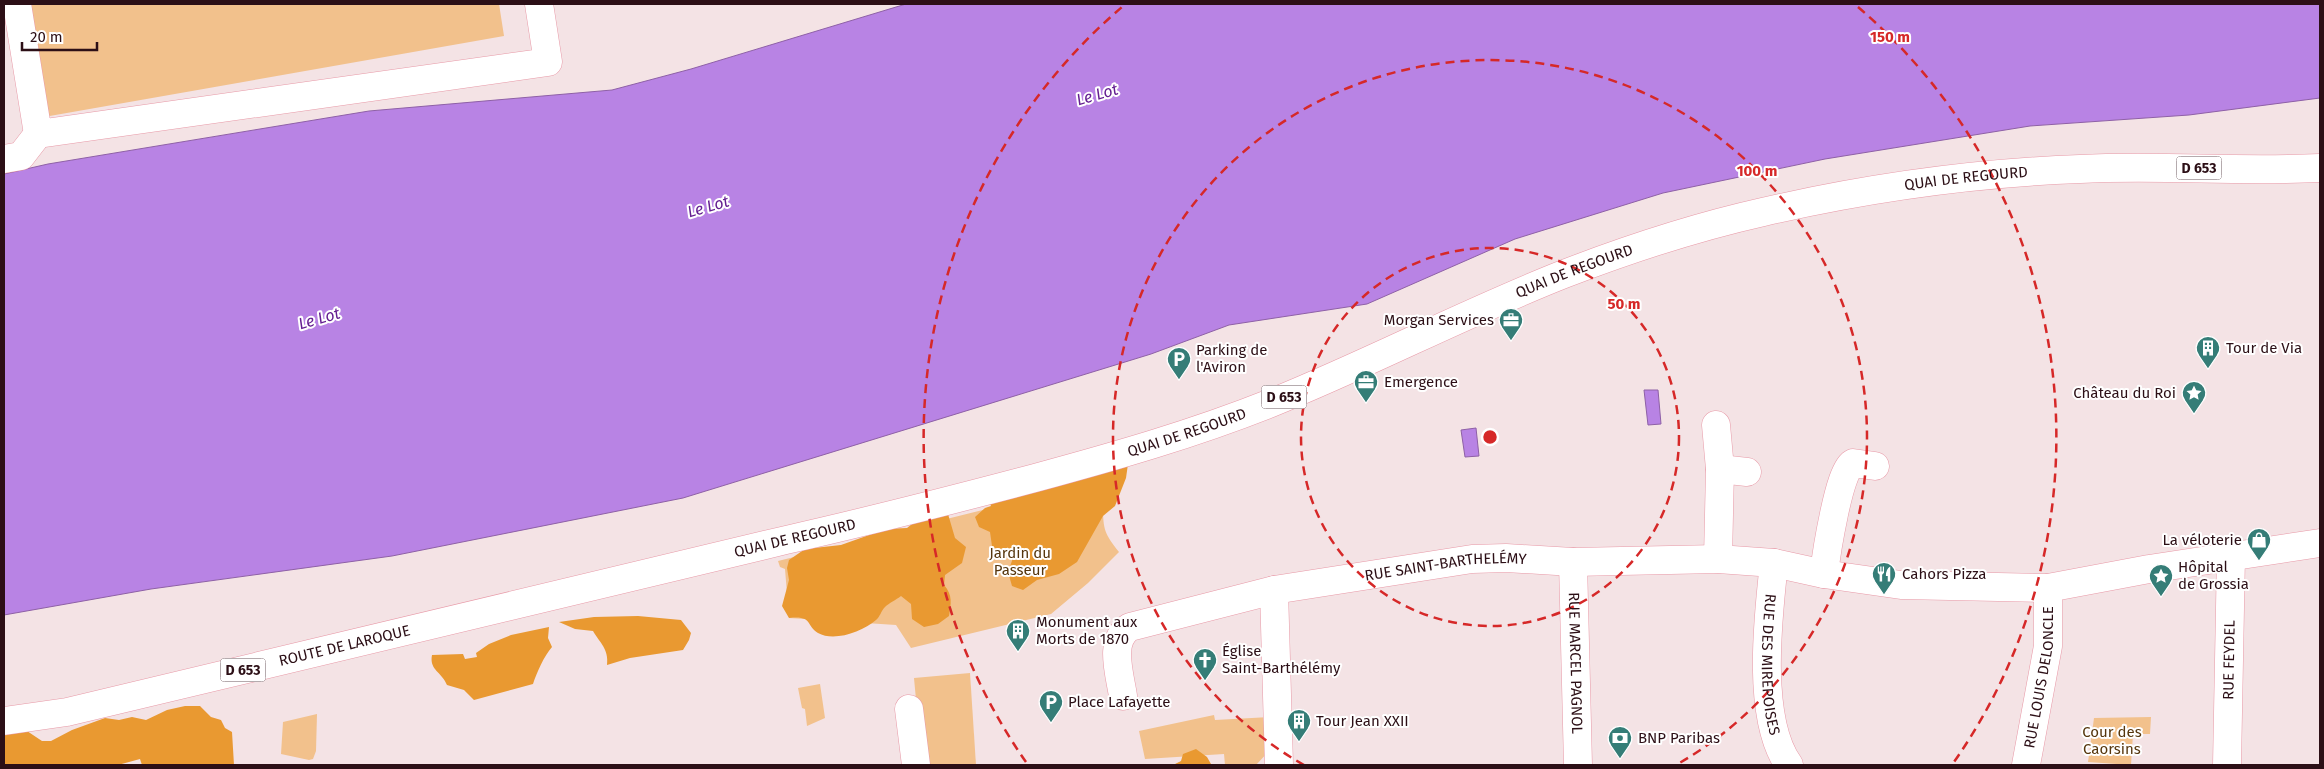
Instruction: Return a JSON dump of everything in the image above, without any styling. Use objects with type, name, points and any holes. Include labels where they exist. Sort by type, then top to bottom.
[{"type":"street","points":[[17,4],[38,134]]},
{"type":"street","points":[[4,159],[21,156],[38,134],[548,62],[540,4]]},
{"type":"street","name":"QUAI DE REGOURD","points":[[480,614],[900,514],[1156,446],[1272,403],[1565,274],[1666,239],[1762,212],[1914,184],[1994,175],[2093,168],[2245,170],[2320,168]]},
{"type":"street","points":[[1716,424],[1720,469],[1718,559]]},
{"type":"street","points":[[1824,574],[1832,522],[1847,468],[1853,463],[1876,466]]},
{"type":"street","points":[[1720,469],[1747,472]]},
{"type":"street","name":"RUE SAINT-BARTHELÉMY","points":[[1123,696],[1117,652],[1119,639],[1125,630],[1136,625],[1274,590],[1472,559],[1506,558],[1573,562],[1718,559],[1774,563],[1824,574],[1901,585],[2048,588],[2232,555],[2320,543]]},
{"type":"street","name":"RUE FEYDEL","points":[[2228,765],[2232,555]]},
{"type":"street","name":"RUE MARCEL PAGNOL","points":[[1573,562],[1578,765]]},
{"type":"street","name":"RUE DES MIREPOISES","points":[[1774,563],[1767,637],[1768,673],[1774,727],[1789,765]]},
{"type":"street","name":"RUE LOUIS DELONCLE","points":[[2026,765],[2048,646],[2048,588]]},
{"type":"street","points":[[1274,590],[1279,765]]},
{"type":"street","name":"ROUTE DE LAROQUE","points":[[4,721],[67,712],[480,614]]},
{"type":"street","points":[[909,709],[916,765]]},
{"type":"green space","points":[[26,4],[499,4],[504,36],[44,117]]},
{"type":"green space","points":[[1128,464],[1126,478],[1115,506],[1103,516],[1077,562],[1059,574],[1037,580],[1023,590],[1012,586],[1008,572],[1013,558],[1000,553],[992,546],[990,532],[979,527],[975,517],[985,508],[991,506],[988,499]]},
{"type":"green space","name":"Jardin du Passeur","points":[[1079,486],[1103,505],[1105,530],[1119,552],[1088,583],[1051,614],[911,648],[896,625],[789,618],[785,569],[780,567],[778,561]]},
{"type":"green space","points":[[948,514],[955,538],[966,547],[962,563],[945,575],[944,585],[951,600],[949,616],[938,624],[924,627],[912,619],[911,604],[901,596],[885,607],[877,619],[870,624],[856,632],[840,636],[825,636],[814,630],[802,618],[789,618],[782,606],[789,580],[787,568],[789,560],[805,549],[841,545],[886,529],[907,528],[922,516]]},
{"type":"green space","points":[[638,616],[681,620],[691,633],[683,650],[630,658],[607,665],[605,650],[593,631],[575,629],[559,622],[594,617]]},
{"type":"green space","points":[[549,627],[548,638],[552,647],[541,664],[533,684],[474,700],[464,690],[447,685],[432,664],[432,655],[463,654],[465,659],[477,657],[476,653],[489,644],[511,635]]},
{"type":"green space","points":[[970,673],[976,765],[922,765],[914,678]]},
{"type":"green space","points":[[820,684],[825,718],[807,726],[805,709],[802,708],[798,688]]},
{"type":"green space","points":[[185,706],[200,706],[211,717],[221,720],[225,728],[232,732],[234,765],[142,765],[140,759],[118,765],[4,765],[4,734],[27,731],[42,741],[51,741],[72,730],[105,718],[119,720],[132,717],[146,720],[167,710]]},
{"type":"green space","points":[[317,714],[316,751],[313,759],[309,760],[281,754],[283,722]]},
{"type":"green space","points":[[1214,715],[1215,720],[1270,717],[1270,750],[1256,765],[1225,765],[1224,754],[1145,759],[1139,731]]},
{"type":"green space","name":"Cour des Caorsins","points":[[2151,717],[2150,734],[2133,734],[2131,765],[2088,762],[2094,718]]},
{"type":"green space","points":[[1196,749],[1207,757],[1211,764],[1233,765],[1173,765],[1181,761],[1183,754]]},
{"type":"water","name":"Le Lot","points":[[906,4],[2320,4],[2320,98],[2189,115],[2030,126],[1825,159],[1663,193],[1515,239],[1367,304],[1229,325],[1151,354],[683,498],[392,556],[151,589],[4,615],[4,174],[48,164],[369,111],[612,90],[691,69]]},
{"type":"water","points":[[1644,390],[1658,390],[1661,424],[1648,425]]},
{"type":"water","points":[[1476,428],[1479,456],[1465,457],[1461,430]]},
{"type":"place","name":"Morgan Services","points":[[1511,341]]},
{"type":"place","name":"Tour de Via","points":[[2208,369]]},
{"type":"place","name":"Parking de l'Aviron","points":[[1179,380]]},
{"type":"place","name":"Emergence","points":[[1366,403]]},
{"type":"place","name":"Château du Roi","points":[[2194,414]]},
{"type":"place","name":"La véloterie","points":[[2259,561]]},
{"type":"place","name":"Cahors Pizza","points":[[1884,595]]},
{"type":"place","name":"Hôpital de Grossia","points":[[2161,597]]},
{"type":"place","name":"Monument aux Morts de 1870","points":[[1018,652]]},
{"type":"place","name":"Église Saint-Barthélémy","points":[[1205,681]]},
{"type":"place","name":"Place Lafayette","points":[[1051,723]]},
{"type":"place","name":"Tour Jean XXII","points":[[1299,742]]},
{"type":"place","name":"BNP Paribas","points":[[1620,759]]}]
